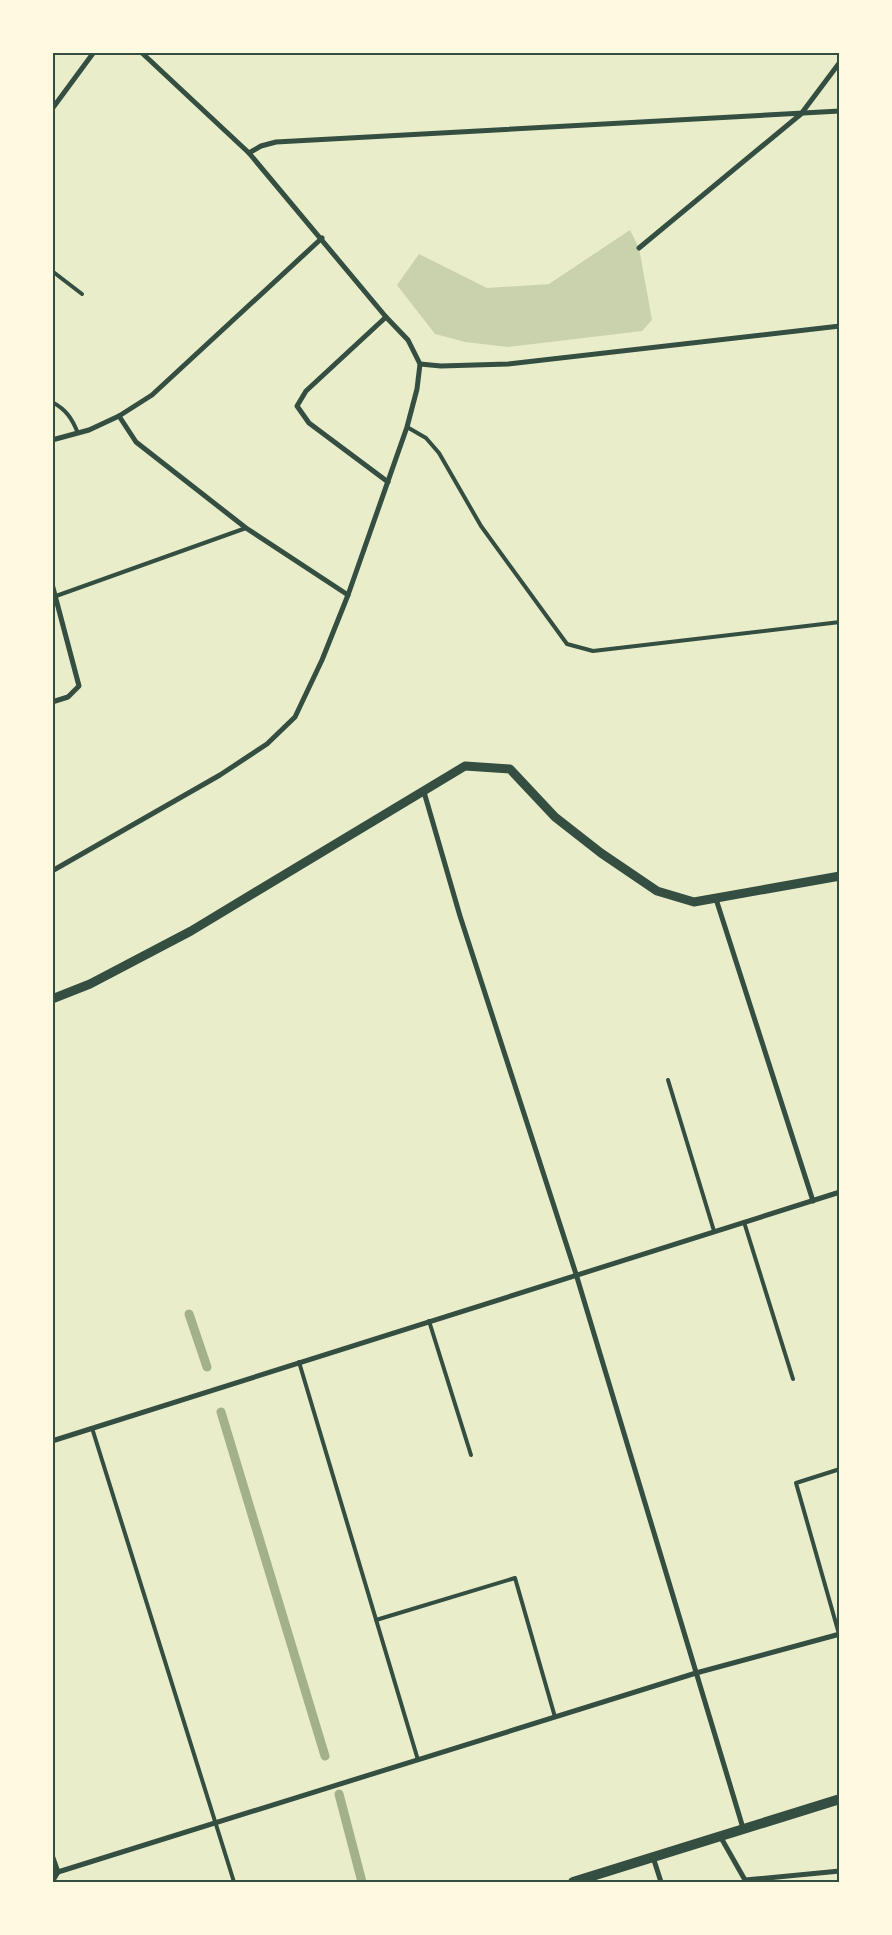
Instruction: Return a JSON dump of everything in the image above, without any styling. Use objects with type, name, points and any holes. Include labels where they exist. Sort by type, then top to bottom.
[{"type":"main road","points":[[573,1882],[840,1799]]},
{"type":"street","points":[[52,109],[94,52]]},
{"type":"street","points":[[52,871],[220,775],[267,744],[295,717],[322,660],[348,595],[407,427],[417,389],[420,364],[408,340],[386,317],[322,238],[249,153],[141,52]]},
{"type":"street","points":[[639,248],[800,114],[840,62]]},
{"type":"street","points":[[249,153],[261,146],[276,142],[840,111]]},
{"type":"street","points":[[52,440],[89,430],[119,416],[152,395],[322,238]]},
{"type":"street","points":[[386,317],[306,391],[297,406],[309,423],[388,482]]},
{"type":"street","points":[[420,364],[441,366],[508,364],[840,326]]},
{"type":"street","points":[[119,416],[136,442],[246,528],[348,595]]},
{"type":"street","points":[[52,584],[79,686],[68,698],[52,702]]},
{"type":"street","points":[[52,999],[90,984],[192,931],[465,766],[510,770],[555,817],[601,854],[657,891],[694,902],[840,876]]},
{"type":"street","points":[[424,792],[460,916],[576,1274],[743,1828]]},
{"type":"street","points":[[716,899],[813,1201]]},
{"type":"street","points":[[52,1441],[840,1192]]},
{"type":"street","points":[[52,1882],[58,1872],[696,1673],[839,1634]]},
{"type":"street","points":[[720,1836],[745,1880],[840,1871]]},
{"type":"street","points":[[52,1855],[58,1872]]},
{"type":"street","points":[[653,1857],[661,1882]]},
{"type":"lane","points":[[52,271],[82,294]]},
{"type":"lane","points":[[52,402],[63,408],[71,417],[78,433]]},
{"type":"lane","points":[[407,427],[426,438],[439,453],[481,526],[567,644],[593,651],[840,622]]},
{"type":"lane","points":[[56,596],[246,528]]},
{"type":"lane","points":[[668,1080],[714,1231]]},
{"type":"lane","points":[[744,1222],[793,1379]]},
{"type":"lane","points":[[429,1321],[471,1455]]},
{"type":"lane","points":[[299,1362],[418,1760]]},
{"type":"lane","points":[[92,1428],[234,1882]]},
{"type":"lane","points":[[839,1634],[796,1483],[840,1470]]},
{"type":"lane","points":[[376,1620],[514,1578],[555,1717]]},
{"type":"green space","points":[[630,230],[639,248],[652,320],[642,331],[508,347],[465,342],[435,334],[397,285],[419,254],[487,288],[549,284]]},
{"type":"waterway","points":[[189,1314],[207,1367]]},
{"type":"waterway","points":[[221,1412],[325,1756]]},
{"type":"waterway","points":[[339,1794],[362,1882]]}]
